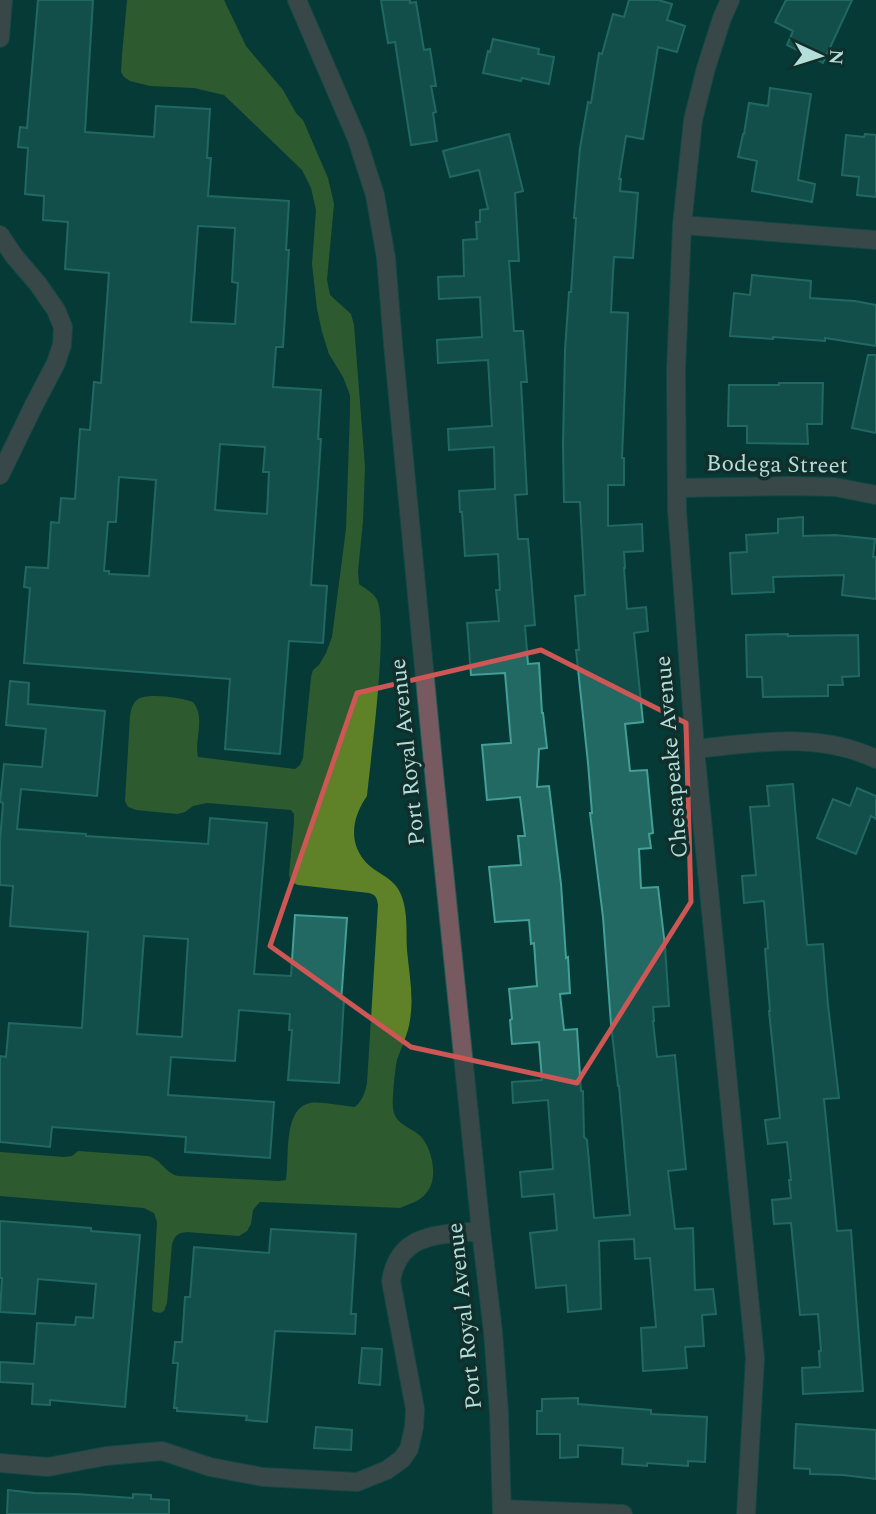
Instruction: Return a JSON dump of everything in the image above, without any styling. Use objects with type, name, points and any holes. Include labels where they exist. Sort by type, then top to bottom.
[{"type":"street","points":[[0,38],[3,0]]},
{"type":"street","name":"Port Royal Avenue","points":[[297,0],[357,139],[375,195],[386,258],[434,773],[494,1346],[502,1511]]},
{"type":"street","name":"Chesapeake Avenue","points":[[730,0],[706,68],[693,120],[682,225],[676,371],[677,488],[695,749],[755,1358],[746,1514]]},
{"type":"street","points":[[682,225],[876,240]]},
{"type":"street","points":[[0,235],[56,310],[63,327],[62,345],[56,363],[0,475]]},
{"type":"street","name":"Bodega Street","points":[[677,488],[835,487],[876,495]]},
{"type":"street","points":[[695,749],[782,740],[843,746],[876,759]]},
{"type":"street","points":[[0,1463],[48,1467],[106,1456],[162,1451],[210,1467],[263,1477],[357,1482],[387,1470],[402,1459],[409,1449],[415,1409],[391,1281],[395,1266],[413,1243],[427,1236],[481,1231]]},
{"type":"street","points":[[502,1511],[623,1514]]},
{"type":"highlighted area","points":[[541,650],[686,723],[691,902],[577,1083],[411,1047],[270,946],[357,693]]},
{"type":"shaded area","points":[[127,0],[224,0],[246,46],[283,90],[303,120],[328,178],[334,204],[327,280],[330,295],[351,314],[354,325],[365,467],[359,584],[376,598],[381,632],[378,692],[367,796],[358,812],[354,836],[364,860],[395,884],[404,903],[411,1011],[408,1030],[397,1060],[393,1108],[399,1121],[423,1139],[430,1153],[433,1170],[431,1186],[424,1195],[400,1208],[260,1202],[253,1210],[247,1231],[239,1236],[187,1232],[179,1234],[172,1244],[167,1303],[164,1311],[160,1313],[152,1310],[157,1222],[154,1213],[144,1208],[0,1196],[0,1152],[64,1157],[72,1156],[78,1151],[148,1156],[178,1176],[286,1180],[291,1125],[301,1107],[310,1103],[324,1103],[355,1107],[364,1093],[367,1083],[378,905],[376,897],[369,893],[291,882],[289,875],[294,814],[291,810],[207,803],[177,814],[136,810],[128,807],[125,801],[131,709],[137,700],[148,696],[164,696],[193,702],[199,715],[198,757],[295,769],[300,765],[303,758],[311,677],[326,653],[332,637],[346,529],[350,411],[350,395],[329,354],[317,309],[312,264],[316,210],[311,188],[302,170],[224,95],[194,88],[150,86],[124,77],[121,72]]},
{"type":"building","points":[[38,0],[93,0],[85,132],[154,137],[156,106],[210,109],[207,158],[211,158],[208,196],[289,201],[283,347],[276,347],[273,387],[321,390],[318,439],[321,439],[311,585],[327,586],[323,643],[289,641],[280,754],[225,749],[230,679],[24,663],[30,588],[24,587],[26,567],[48,568],[51,522],[59,523],[61,498],[75,499],[80,429],[90,430],[94,382],[101,383],[109,273],[65,269],[68,222],[43,220],[44,196],[25,194],[28,148],[18,147],[20,127],[27,128]],"holes":[[[198,226],[235,228],[232,282],[238,283],[235,324],[191,322]],[[220,444],[265,447],[263,472],[269,472],[267,514],[215,510]],[[119,477],[156,480],[149,576],[109,574],[109,571],[104,571],[108,522],[116,522]]]},
{"type":"building","points":[[381,0],[416,2],[424,50],[430,49],[436,86],[431,86],[436,112],[433,113],[437,141],[411,145],[395,42],[388,43]]},
{"type":"building","points":[[629,0],[658,0],[672,4],[667,20],[685,26],[677,52],[658,47],[643,139],[626,136],[619,179],[620,191],[638,193],[633,258],[614,257],[611,312],[628,313],[622,458],[624,485],[608,485],[608,526],[642,524],[643,551],[624,552],[624,568],[627,609],[646,607],[648,631],[634,633],[643,722],[625,724],[630,771],[647,770],[653,833],[649,834],[651,848],[639,849],[641,888],[658,887],[665,946],[669,1006],[653,1007],[653,1021],[657,1057],[675,1055],[686,1169],[668,1171],[675,1229],[693,1228],[695,1290],[713,1289],[716,1314],[702,1315],[704,1346],[685,1347],[687,1368],[643,1371],[641,1328],[656,1327],[650,1258],[635,1259],[634,1239],[599,1241],[601,1309],[568,1312],[566,1285],[536,1288],[530,1233],[557,1230],[554,1194],[522,1197],[520,1172],[553,1169],[548,1100],[513,1103],[512,1082],[542,1080],[539,1042],[512,1044],[509,989],[537,986],[534,943],[531,944],[529,920],[495,922],[489,867],[521,865],[518,836],[525,836],[520,797],[487,800],[482,745],[511,743],[505,673],[471,675],[467,623],[499,621],[496,590],[500,590],[498,554],[465,556],[460,512],[459,491],[495,489],[494,447],[449,450],[448,429],[492,426],[488,360],[438,363],[437,340],[482,337],[480,297],[439,299],[438,277],[464,276],[463,240],[477,239],[476,222],[480,222],[480,210],[488,209],[479,170],[450,177],[443,151],[509,134],[523,191],[515,193],[519,261],[509,261],[514,331],[523,331],[527,382],[521,382],[527,494],[515,495],[518,539],[528,539],[535,625],[525,626],[528,664],[539,663],[547,748],[539,749],[537,787],[549,786],[561,884],[566,958],[568,957],[570,993],[560,994],[564,1030],[577,1029],[584,1137],[587,1140],[594,1218],[630,1215],[576,650],[579,650],[575,596],[585,595],[580,502],[564,502],[563,444],[565,350],[580,148],[599,53],[602,54],[613,14],[624,17]]},
{"type":"building","points":[[786,0],[852,0],[823,63],[787,45],[793,31],[775,22]]},
{"type":"building","points":[[493,39],[539,49],[538,54],[554,57],[549,84],[483,73]]},
{"type":"building","points":[[770,88],[811,94],[798,180],[815,184],[812,202],[752,191],[757,161],[738,157],[749,103],[768,106]]},
{"type":"building","points":[[865,134],[876,135],[876,197],[857,195],[859,177],[842,175],[846,135],[864,137]]},
{"type":"building","points":[[752,275],[811,281],[810,298],[876,305],[876,346],[825,338],[825,341],[730,336],[734,293],[750,295]]},
{"type":"building","points":[[868,355],[876,355],[876,433],[852,428]]},
{"type":"building","points":[[823,383],[822,424],[807,424],[808,444],[747,443],[747,426],[728,426],[729,385]]},
{"type":"building","points":[[803,517],[803,536],[835,535],[875,539],[873,557],[876,557],[876,599],[842,595],[844,575],[773,577],[774,592],[732,594],[730,553],[747,552],[746,535],[778,533],[778,519]]},
{"type":"building","points":[[746,635],[858,635],[859,676],[842,677],[843,685],[828,685],[828,696],[763,697],[762,677],[747,677]]},
{"type":"building","points":[[10,681],[29,683],[28,704],[105,711],[97,796],[21,789],[17,829],[208,844],[210,818],[267,823],[254,974],[291,976],[295,915],[347,918],[339,1083],[288,1080],[292,1030],[289,1030],[290,1014],[239,1010],[235,1061],[171,1057],[168,1095],[274,1102],[270,1158],[185,1152],[186,1137],[52,1127],[50,1147],[0,1142],[0,1056],[6,1057],[9,1023],[82,1028],[88,932],[10,926],[13,886],[0,885],[3,803],[0,802],[4,764],[42,767],[46,729],[6,725]],"holes":[[[144,936],[188,939],[182,1037],[137,1034]]]},
{"type":"building","points":[[793,784],[807,945],[823,944],[839,1098],[824,1099],[837,1231],[851,1230],[863,1391],[803,1394],[802,1368],[820,1367],[818,1314],[800,1315],[791,1223],[774,1224],[772,1200],[791,1198],[791,1180],[787,1142],[768,1144],[765,1120],[780,1118],[769,1011],[764,901],[744,903],[742,876],[756,875],[750,807],[769,806],[767,786]]},
{"type":"building","points":[[857,788],[876,796],[876,819],[871,816],[856,854],[817,838],[833,799],[850,806]]},
{"type":"building","points":[[0,1221],[140,1235],[125,1407],[50,1400],[50,1405],[32,1404],[33,1384],[0,1382],[0,1362],[34,1364],[37,1323],[75,1325],[76,1317],[93,1318],[96,1284],[38,1279],[35,1314],[0,1312]]},
{"type":"building","points":[[271,1229],[356,1234],[351,1314],[356,1314],[355,1334],[275,1331],[267,1422],[246,1420],[247,1416],[177,1411],[177,1408],[174,1408],[178,1363],[173,1363],[175,1342],[182,1342],[185,1297],[190,1297],[194,1247],[269,1253]]},
{"type":"building","points":[[362,1348],[382,1349],[380,1385],[359,1383]]},
{"type":"building","points":[[578,1398],[578,1404],[651,1410],[651,1414],[707,1417],[705,1462],[688,1461],[688,1466],[622,1464],[623,1448],[578,1445],[578,1457],[560,1458],[560,1434],[537,1434],[537,1411],[542,1411],[542,1399]]},
{"type":"building","points":[[796,1424],[876,1430],[876,1479],[810,1474],[810,1469],[794,1468]]},
{"type":"building","points":[[316,1427],[352,1430],[351,1450],[314,1448]]},
{"type":"building","points":[[8,1490],[133,1498],[133,1494],[151,1495],[151,1499],[169,1500],[169,1514],[7,1514]]}]
